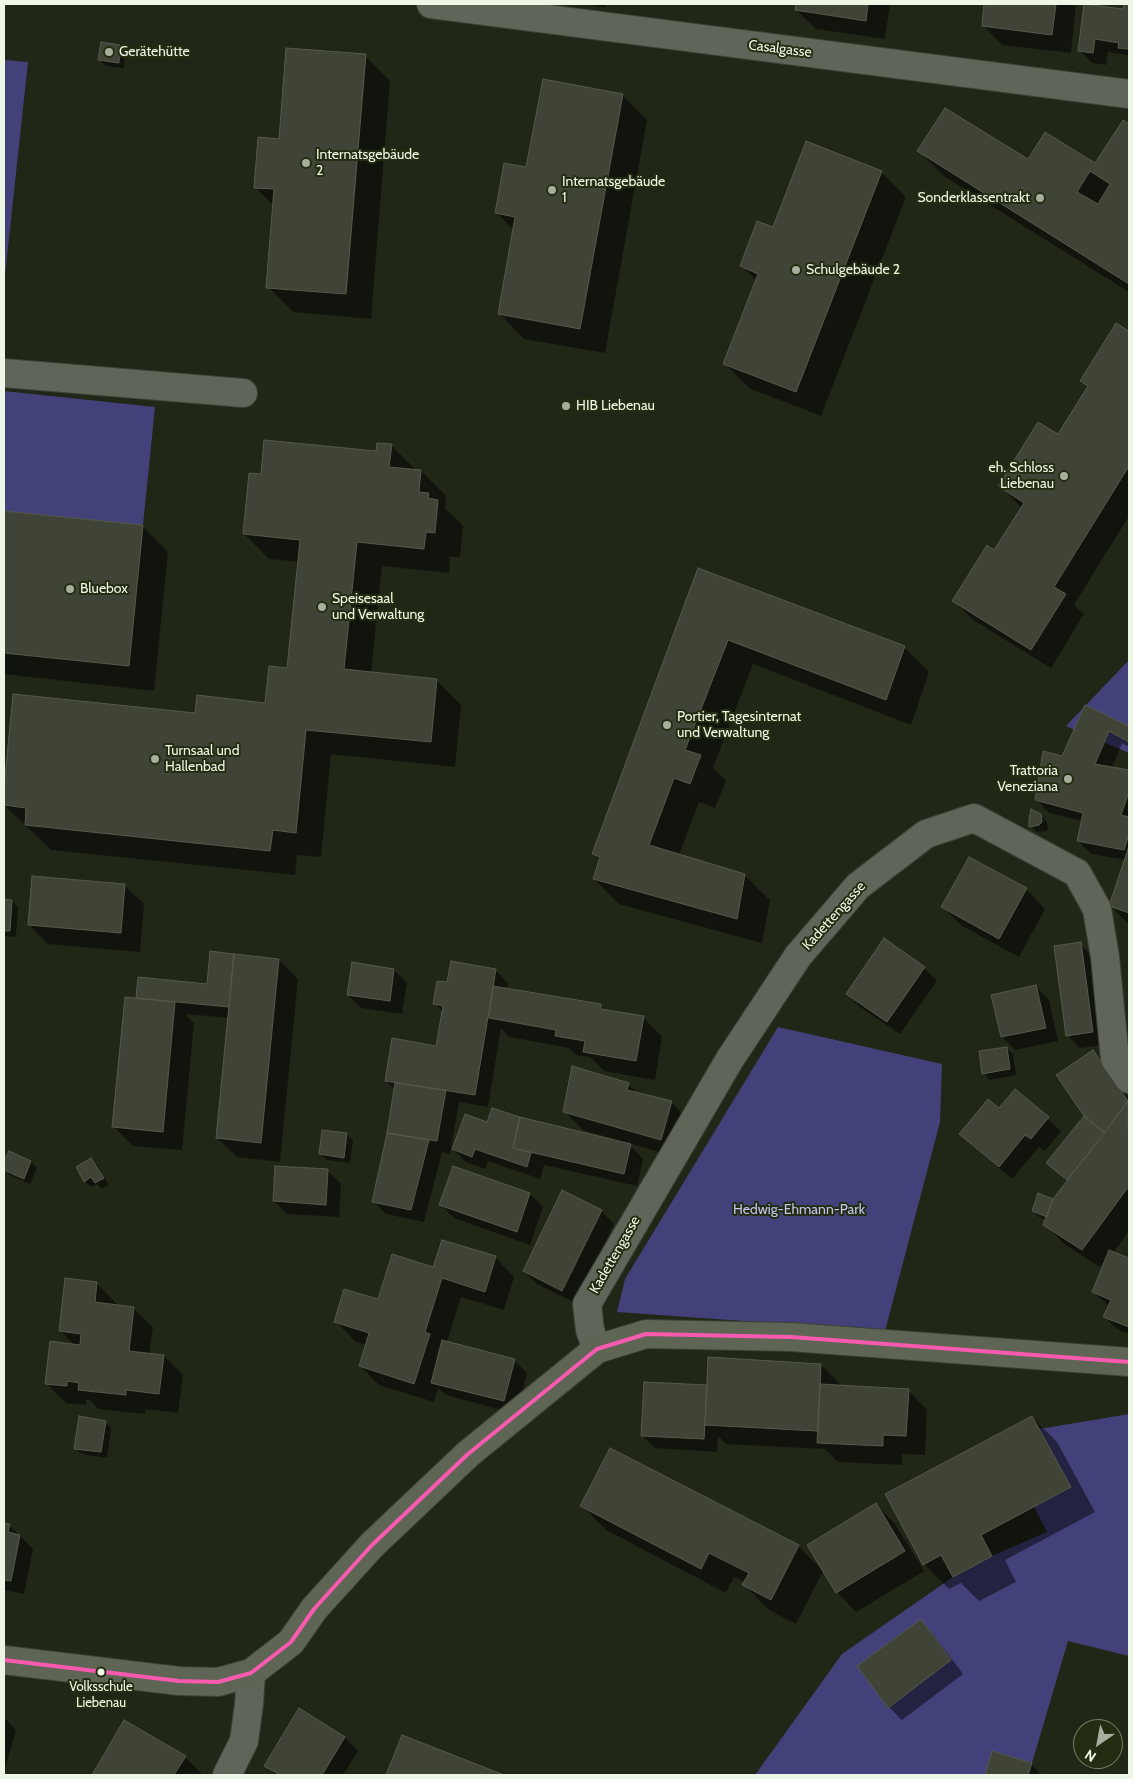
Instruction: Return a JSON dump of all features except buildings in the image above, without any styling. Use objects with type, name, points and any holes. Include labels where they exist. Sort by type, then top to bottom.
[{"type":"main road","points":[[4,1660],[180,1681],[218,1682],[251,1673],[291,1642],[314,1609],[372,1545],[468,1454],[597,1349],[646,1334],[791,1336],[1129,1362]]},
{"type":"street","name":"Casalgasse","points":[[431,4],[1129,94]]},
{"type":"street","points":[[4,373],[244,393]]},
{"type":"street","name":"Kadettengasse","points":[[597,1349],[590,1330],[587,1304],[730,1060],[798,956],[858,886],[926,834],[974,818],[1077,873],[1097,909],[1122,1069]]},
{"type":"street","points":[[227,1775],[244,1741],[251,1673]]},
{"type":"green space","points":[[4,60],[28,62],[4,284]]},
{"type":"green space","points":[[4,391],[155,407],[143,525],[4,511]]},
{"type":"green space","points":[[1129,660],[1129,753],[1066,726]]},
{"type":"green space","name":"Hedwig-Ehmann-Park","points":[[778,1027],[942,1064],[940,1122],[885,1331],[617,1312],[625,1279]]},
{"type":"green space","points":[[1129,1414],[1129,1656],[1068,1641],[1032,1763],[993,1751],[985,1775],[755,1775],[842,1654],[953,1577],[992,1556],[1047,1532],[1034,1507],[1071,1487],[1039,1429]]},
{"type":"transit line","points":[[4,1660],[179,1681],[218,1682],[251,1673],[291,1642],[314,1609],[372,1545],[468,1454],[597,1349],[646,1334],[791,1337],[1129,1362]]},
{"type":"place","name":"Gerätehütte","points":[[109,52]]},
{"type":"place","name":"Internatsgebäude 2","points":[[306,163]]},
{"type":"place","name":"Internatsgebäude 1","points":[[552,190]]},
{"type":"place","name":"Sonderklassentrakt","points":[[1040,198]]},
{"type":"place","name":"Schulgebäude 2","points":[[796,270]]},
{"type":"place","name":"HIB Liebenau","points":[[566,406]]},
{"type":"place","name":"eh. Schloss Liebenau","points":[[1064,476]]},
{"type":"place","name":"Bluebox","points":[[70,589]]},
{"type":"place","name":"Speisesaal und Verwaltung","points":[[322,607]]},
{"type":"place","name":"Portier, Tagesinternat und Verwaltung","points":[[667,725]]},
{"type":"place","name":"Turnsaal und Hallenbad","points":[[155,759]]},
{"type":"place","name":"Trattoria Veneziana","points":[[1068,779]]},
{"type":"place","name":"Volksschule Liebenau","points":[[101,1672]]}]
